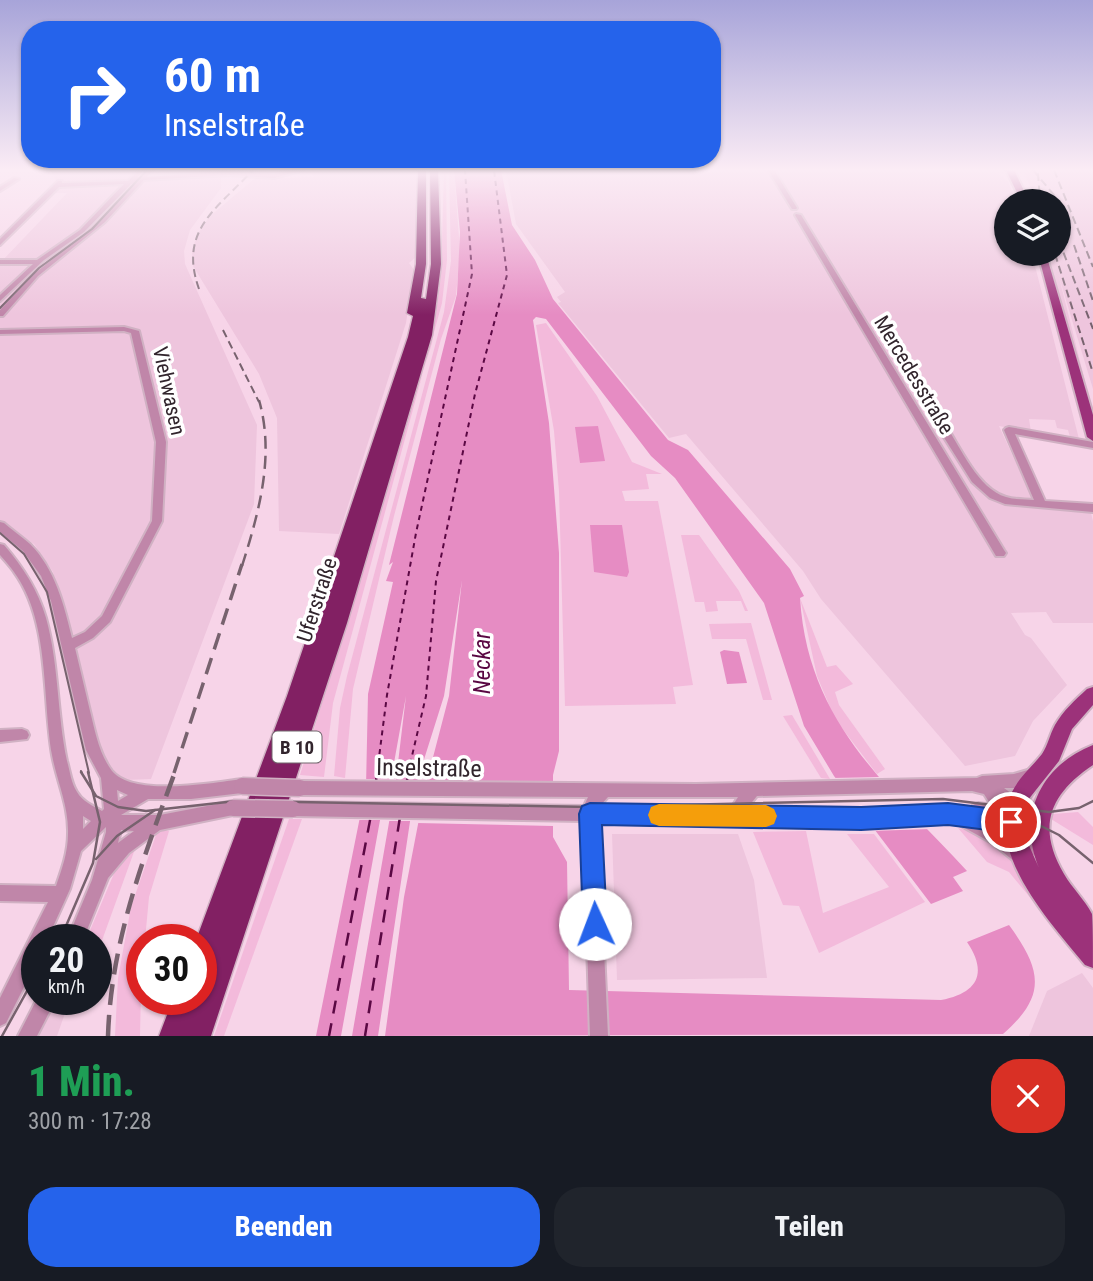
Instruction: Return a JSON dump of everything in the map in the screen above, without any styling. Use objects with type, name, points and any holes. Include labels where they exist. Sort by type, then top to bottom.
[{"type":"highway","name":"Uferstraße","points":[[214,924],[296,696],[396,396],[393,387],[413,314],[427,218]]},
{"type":"highway","name":"Uferstraße","points":[[198,1036],[338,623],[426,335],[435,277],[433,218]]},
{"type":"highway","points":[[172,1036],[180,1015]]},
{"type":"main road","points":[[1045,266],[1093,437]]},
{"type":"main road","points":[[1092,695],[1064,725],[1052,755],[1034,775],[1018,816],[1023,859],[1046,898],[1093,957]]},
{"type":"main road","points":[[1093,754],[1056,782],[1042,806],[1038,835],[1050,870],[1093,933]]},
{"type":"main road","points":[[1018,816],[1042,806]]},
{"type":"street","points":[[0,243],[25,218]]},
{"type":"street","points":[[0,299],[39,262],[95,218]]},
{"type":"street","points":[[0,314],[36,275],[106,218]]},
{"type":"street","name":"Mercedesstraße","points":[[800,218],[1000,553]]},
{"type":"street","points":[[0,262],[39,262]]},
{"type":"street","name":"Viehwasen","points":[[0,332],[124,329],[137,333],[161,442],[158,521],[106,619],[89,635],[68,646]]},
{"type":"street","points":[[943,428],[987,492],[1005,501],[1093,508]]},
{"type":"street","points":[[1041,504],[1009,430],[1093,445]]},
{"type":"street","points":[[0,527],[27,548],[46,574],[104,772],[111,817],[100,880],[82,924]]},
{"type":"street","points":[[0,548],[27,581],[36,600],[51,678],[55,733],[78,827],[77,845],[46,924]]},
{"type":"street","points":[[0,736],[22,735]]},
{"type":"street","name":"Inselstraße","points":[[104,772],[119,786],[143,794],[242,786],[553,792],[839,788],[975,784],[1014,781],[1034,775]]},
{"type":"street","points":[[948,814],[965,809],[997,811],[996,797],[975,784]]},
{"type":"street","points":[[975,784],[998,793],[1018,816],[1050,870]]},
{"type":"street","points":[[743,816],[740,805],[754,789]]},
{"type":"street","points":[[599,1036],[590,814],[593,802],[605,790]]},
{"type":"street","points":[[77,845],[143,794]]},
{"type":"street","points":[[71,796],[83,808],[111,817]]},
{"type":"street","name":"Inselstraße","points":[[111,817],[159,821],[233,808],[861,818],[948,814],[1018,816]]},
{"type":"street","points":[[948,814],[981,828],[1023,859]]},
{"type":"street","name":"Inselstraße","points":[[100,880],[124,848],[159,821]]},
{"type":"street","points":[[0,893],[60,894]]},
{"type":"street","points":[[1,1014],[21,975]]},
{"type":"street","points":[[27,1036],[38,1015]]},
{"type":"shaded area","points":[[43,218],[199,218],[190,230],[184,251],[185,264],[257,425],[254,504],[151,779],[125,780],[109,768],[100,748],[53,572],[34,544],[0,521],[0,263]]},
{"type":"shaded area","points":[[208,218],[416,218],[416,257],[409,263],[414,270],[406,323],[339,534],[279,531],[277,418],[259,374],[193,266],[192,251],[197,235]]},
{"type":"shaded area","points":[[443,218],[447,218],[447,260],[442,303],[433,336],[441,276]]},
{"type":"shaded area","points":[[450,218],[458,218],[460,251],[456,296],[441,339],[394,516],[353,689],[345,778],[334,776],[340,708],[347,676],[444,312],[451,261]]},
{"type":"shaded area","points":[[515,218],[994,218],[994,266],[1035,266],[1079,439],[1070,437],[1068,430],[1057,428],[1055,420],[1029,419],[1031,432],[999,426],[1037,508],[1091,513],[1093,521],[1093,623],[1053,623],[1046,612],[1011,613],[1025,635],[1031,638],[1067,685],[1033,721],[1015,756],[965,766],[821,599],[803,571],[686,434],[669,438],[558,303],[561,302],[557,297],[565,292],[516,224]]},
{"type":"shaded area","points":[[1071,218],[1093,218],[1093,389],[1059,277],[1085,381],[1079,378],[1048,266],[1071,266]]},
{"type":"shaded area","points":[[546,323],[597,396],[632,462],[662,474],[646,474],[649,489],[622,491],[625,501],[658,501],[693,685],[673,687],[676,704],[565,706],[559,491],[554,431],[536,325]]},
{"type":"shaded area","points":[[424,370],[333,703],[324,777],[300,775]]},
{"type":"shaded area","points":[[681,535],[699,535],[739,591],[748,611],[745,611],[741,601],[716,601],[718,611],[706,612],[704,602],[695,602]]},
{"type":"shaded area","points":[[800,598],[827,667],[836,665],[853,684],[835,692],[839,705],[885,769],[877,774],[835,719],[817,676]]},
{"type":"shaded area","points":[[751,623],[772,700],[763,700],[746,639],[712,639],[709,624]]},
{"type":"shaded area","points":[[792,715],[830,779],[821,778],[783,716]]},
{"type":"shaded area","points":[[1078,812],[1093,827],[1093,845],[1051,819],[1053,814]]},
{"type":"shaded area","points":[[289,819],[302,819],[224,1036],[214,1036]]},
{"type":"shaded area","points":[[958,828],[976,833],[995,844],[1014,864],[1076,953],[1009,872],[987,862]]},
{"type":"shaded area","points":[[158,829],[169,831],[149,897],[146,924],[128,924],[131,907]]},
{"type":"shaded area","points":[[806,831],[823,913],[889,887],[847,834],[874,834],[925,902],[819,953],[799,906],[783,905],[753,832]]},
{"type":"shaded area","points":[[612,834],[738,834],[754,880],[767,978],[617,980]]},
{"type":"shaded area","points":[[135,849],[108,924],[93,924],[115,871]]},
{"type":"shaded area","points":[[126,934],[126,1015],[140,1015],[140,1036],[115,1036],[118,978]]},
{"type":"shaded area","points":[[1082,973],[1093,988],[1093,1036],[1029,1036],[1047,991]]},
{"type":"shaded area","points":[[46,1015],[64,1015],[57,1036],[32,1036]]},
{"type":"water","name":"Neckar","points":[[459,218],[511,218],[512,225],[535,260],[553,299],[668,440],[688,450],[790,569],[804,596],[800,598],[806,642],[818,682],[836,717],[857,750],[882,780],[967,871],[953,877],[963,891],[931,904],[834,776],[804,726],[764,603],[675,478],[651,456],[546,319],[536,317],[533,320],[549,423],[559,553],[559,751],[553,775],[553,837],[567,862],[569,990],[941,1000],[964,992],[976,980],[977,963],[967,942],[1009,925],[1028,955],[1035,981],[1027,1007],[1003,1034],[385,1036],[404,897],[425,788],[449,696],[462,580],[444,696],[415,788],[378,1036],[352,1036],[395,788],[406,696],[392,774],[386,787],[341,1036],[316,1036],[366,787],[368,694],[393,582],[386,581],[393,562],[389,565],[457,294]]},
{"type":"water","points":[[598,426],[605,461],[580,463],[575,427]]},
{"type":"water","points":[[590,525],[622,525],[629,572],[627,577],[594,572]]},
{"type":"water","points":[[720,652],[739,652],[747,683],[727,684]]},
{"type":"pier","points":[[880,777],[931,829],[870,831],[832,778]]},
{"type":"pier","points":[[362,779],[421,780],[414,821],[388,821],[386,829],[380,829],[381,820],[356,820]]},
{"type":"pier","points":[[423,780],[553,783],[553,826],[417,823]]},
{"type":"ferry route","points":[[377,773],[387,695],[416,533],[472,274],[468,218]]},
{"type":"ferry route","points":[[408,773],[426,696],[436,581],[475,394],[507,275],[500,218]]},
{"type":"ferry route","points":[[376,782],[377,772]]},
{"type":"ferry route","points":[[406,784],[409,772]]},
{"type":"ferry route","points":[[329,1036],[371,815]]},
{"type":"ferry route","points":[[365,1036],[400,817]]},
{"type":"tram line","points":[[0,308],[39,268],[92,229],[102,218]]},
{"type":"tram line","points":[[0,533],[24,554],[47,592],[89,773]]},
{"type":"tram line","points":[[81,772],[92,790]]},
{"type":"tram line","points":[[88,772],[92,790]]},
{"type":"tram line","points":[[67,924],[93,863],[100,822],[92,790]]},
{"type":"tram line","points":[[92,790],[96,796],[118,807],[155,810]]},
{"type":"tram line","points":[[155,810],[236,801],[591,807],[943,799],[1049,812],[1079,808],[1093,801]]},
{"type":"tram line","points":[[96,859],[117,836],[155,810]]},
{"type":"tram line","points":[[1017,814],[1059,835],[1093,863]]},
{"type":"tram line","points":[[2,1036],[21,1002]]},
{"type":"railway","points":[[199,289],[194,269],[194,251],[197,236],[208,218]]},
{"type":"railway","points":[[1073,218],[1093,267]]},
{"type":"railway","points":[[1074,245],[1093,301]]},
{"type":"railway","points":[[1059,266],[1093,373]]},
{"type":"railway","points":[[1069,266],[1093,329]]},
{"type":"railway","points":[[223,330],[259,402]]},
{"type":"railway","points":[[242,566],[263,484],[265,442],[259,400]]},
{"type":"railway","points":[[174,773],[242,564]]},
{"type":"railway","points":[[108,1036],[110,1001],[122,934],[141,869],[175,772]]},
{"type":"slow traffic","points":[[659,815],[766,816]]},
{"type":"route","points":[[595,924],[590,814],[861,818],[948,814],[1011,822]]}]
